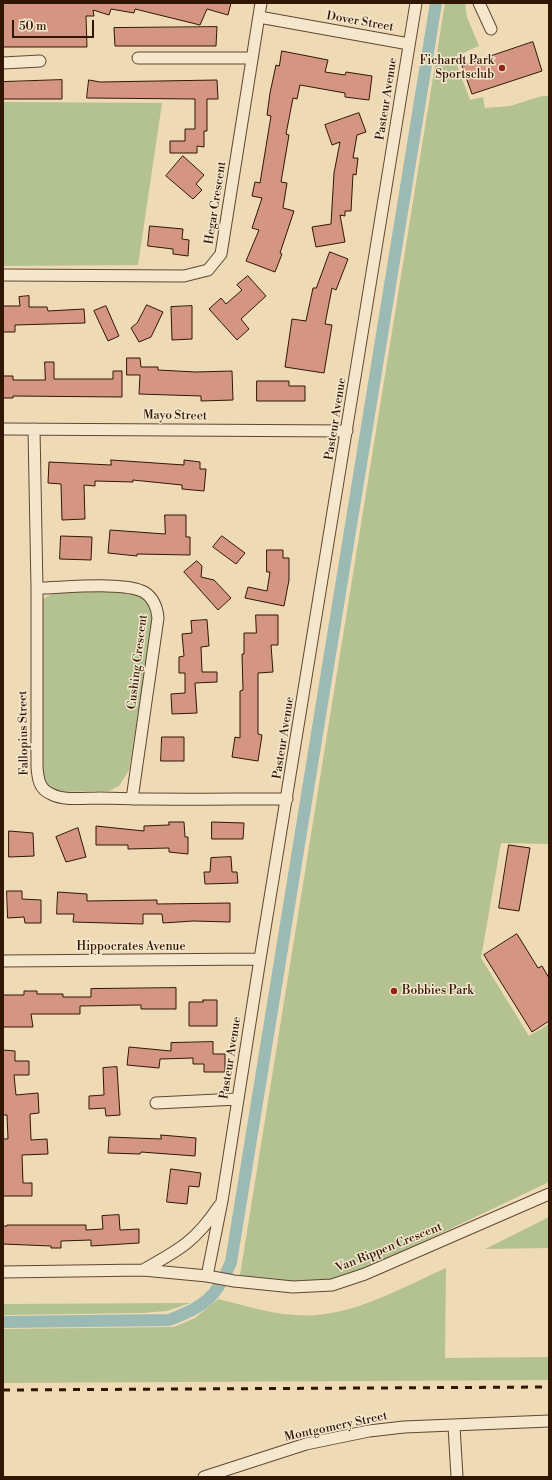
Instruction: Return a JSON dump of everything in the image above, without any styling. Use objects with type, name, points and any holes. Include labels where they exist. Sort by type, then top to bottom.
[{"type":"street","name":"Hegar Crescent","points":[[3,275],[184,276],[208,270],[221,254],[261,3]]},
{"type":"street","name":"Pasteur Avenue","points":[[209,1276],[416,3]]},
{"type":"street","points":[[479,3],[491,29]]},
{"type":"street","name":"Dover Street","points":[[259,17],[409,44]]},
{"type":"street","points":[[138,58],[252,58]]},
{"type":"street","points":[[3,63],[40,61]]},
{"type":"street","name":"Mayo Street","points":[[3,429],[347,431]]},
{"type":"street","name":"Fallopius Street","points":[[34,429],[38,781],[42,788],[52,795],[132,799],[287,799]]},
{"type":"street","name":"Cushing Crescent","points":[[37,588],[120,587],[135,589],[152,598],[157,608],[158,618],[132,799]]},
{"type":"street","name":"Hippocrates Avenue","points":[[3,961],[260,959]]},
{"type":"street","points":[[156,1103],[238,1099]]},
{"type":"street","name":"Van Rippen Crescent","points":[[209,1276],[234,1281],[293,1287],[332,1285],[365,1274],[535,1201],[549,1193]]},
{"type":"street","points":[[143,1270],[171,1255],[200,1233],[222,1201]]},
{"type":"street","points":[[3,1272],[143,1270],[209,1276]]},
{"type":"street","name":"Montgomery Street","points":[[204,1477],[235,1473],[306,1444],[369,1431],[404,1427],[549,1421]]},
{"type":"street","points":[[454,1426],[457,1477]]},
{"type":"green space","points":[[445,3],[465,3],[467,17],[479,46],[454,57],[470,100],[483,97],[485,108],[510,106],[542,96],[549,96],[549,844],[501,843],[481,958],[529,1036],[549,1024],[549,1182],[355,1274],[321,1283],[281,1283],[240,1275]]},
{"type":"green space","points":[[3,102],[162,103],[138,265],[3,266]]},
{"type":"green space","points":[[121,591],[135,593],[144,598],[151,607],[153,621],[129,770],[119,786],[109,791],[56,792],[47,786],[42,779],[39,607],[43,599],[54,593]]},
{"type":"green space","points":[[549,1217],[549,1248],[485,1249]]},
{"type":"green space","points":[[446,1268],[445,1358],[549,1357],[549,1380],[3,1383],[3,1329],[174,1327],[195,1318],[218,1299],[292,1315],[305,1316],[334,1313],[383,1297]]},
{"type":"green space","points":[[190,1303],[167,1311],[141,1313],[3,1315],[3,1304]]},
{"type":"building","points":[[3,3],[231,3],[228,15],[207,9],[200,25],[135,9],[134,13],[111,9],[109,15],[93,10],[94,16],[86,16],[87,47],[3,47]]},
{"type":"building","points":[[217,27],[216,46],[115,46],[114,28]]},
{"type":"building","name":"Fichardt Park Sportsclub","points":[[533,42],[542,71],[472,94],[462,66]]},
{"type":"building","points":[[282,51],[328,60],[325,72],[345,75],[346,72],[372,76],[369,100],[345,97],[345,93],[300,85],[297,99],[293,98],[286,134],[289,135],[281,182],[287,183],[283,208],[294,211],[280,253],[282,254],[275,272],[246,261],[259,230],[252,228],[262,198],[252,196],[255,182],[260,183],[271,116],[267,115],[270,93],[276,65],[279,66]]},
{"type":"building","points":[[62,80],[62,99],[3,99],[3,82]]},
{"type":"building","points":[[89,80],[100,82],[217,80],[218,99],[207,99],[207,131],[204,131],[204,147],[197,146],[197,153],[170,153],[170,141],[185,141],[185,129],[195,129],[195,99],[87,98]]},
{"type":"building","points":[[359,113],[366,132],[357,135],[353,158],[358,158],[356,175],[353,174],[351,211],[345,211],[345,216],[340,215],[345,242],[316,247],[312,227],[331,224],[334,173],[340,142],[332,145],[325,125]]},
{"type":"building","points":[[183,156],[204,175],[196,184],[202,190],[193,199],[166,176]]},
{"type":"building","points":[[150,226],[183,229],[182,239],[189,240],[188,256],[173,254],[173,249],[148,246]]},
{"type":"building","points":[[330,252],[348,259],[336,290],[332,288],[325,324],[332,325],[324,373],[285,367],[292,319],[306,321],[313,288],[316,288]]},
{"type":"building","points":[[248,276],[266,296],[241,319],[249,329],[237,340],[209,309],[221,298],[226,304],[242,290],[237,285]]},
{"type":"building","points":[[29,296],[29,307],[47,307],[48,311],[84,309],[85,323],[15,325],[15,332],[3,332],[3,306],[20,306],[19,297]]},
{"type":"building","points":[[147,305],[163,312],[151,337],[139,342],[131,328],[137,323]]},
{"type":"building","points":[[106,306],[119,336],[108,341],[94,311]]},
{"type":"building","points":[[192,306],[192,339],[172,340],[171,307]]},
{"type":"building","points":[[127,358],[140,358],[141,367],[158,367],[158,370],[196,372],[232,371],[233,400],[201,401],[201,396],[139,394],[140,375],[127,375]]},
{"type":"building","points":[[45,362],[54,362],[54,379],[113,379],[113,371],[122,371],[122,397],[13,396],[13,398],[3,398],[3,376],[13,376],[13,380],[45,380]]},
{"type":"building","points":[[257,381],[289,381],[289,386],[305,386],[305,401],[257,401]]},
{"type":"building","points":[[111,460],[184,465],[184,460],[200,462],[200,469],[206,469],[204,491],[182,489],[182,485],[133,480],[133,482],[95,481],[95,486],[84,485],[85,519],[62,520],[61,484],[48,483],[49,462],[111,465]]},
{"type":"building","points":[[165,515],[186,515],[186,537],[190,537],[190,555],[137,554],[137,556],[108,553],[110,530],[165,534]]},
{"type":"building","points":[[61,536],[92,537],[91,560],[60,559]]},
{"type":"building","points":[[222,536],[245,553],[236,564],[213,547]]},
{"type":"building","points":[[267,550],[283,550],[283,558],[289,558],[289,580],[284,606],[245,598],[248,587],[267,591],[270,572],[267,572]]},
{"type":"building","points":[[197,561],[202,566],[201,577],[214,580],[231,598],[218,610],[184,572]]},
{"type":"building","points":[[256,615],[278,615],[278,645],[271,645],[273,672],[258,673],[258,734],[262,735],[258,761],[232,757],[235,737],[240,738],[240,691],[243,690],[242,654],[244,654],[244,633],[256,633]]},
{"type":"building","points":[[207,620],[209,646],[201,647],[202,672],[217,672],[217,682],[195,683],[197,713],[172,714],[171,694],[185,693],[185,673],[179,673],[179,657],[184,656],[182,634],[192,633],[191,621]]},
{"type":"building","points":[[162,737],[184,737],[184,761],[161,761]]},
{"type":"building","points":[[169,822],[184,822],[185,837],[188,837],[188,854],[169,852],[169,848],[128,849],[128,845],[96,845],[96,826],[144,831],[144,826],[169,825]]},
{"type":"building","points":[[212,822],[244,823],[243,839],[212,839]]},
{"type":"building","points":[[78,828],[86,857],[66,862],[56,837]]},
{"type":"building","points":[[9,831],[33,833],[34,856],[9,857]]},
{"type":"building","points":[[509,845],[530,848],[519,911],[499,908]]},
{"type":"building","points":[[231,857],[232,872],[237,872],[238,883],[205,884],[204,872],[210,872],[211,858]]},
{"type":"building","points":[[7,891],[22,891],[22,899],[41,900],[41,923],[25,923],[24,917],[8,918]]},
{"type":"building","points":[[58,892],[87,894],[87,901],[157,900],[157,904],[230,903],[230,922],[193,921],[163,923],[162,914],[143,914],[143,924],[73,922],[74,914],[57,914]]},
{"type":"building","points":[[517,934],[538,968],[542,966],[549,978],[549,1021],[532,1032],[484,955]]},
{"type":"building","points":[[176,988],[176,1009],[141,1009],[141,1005],[80,1006],[80,1014],[31,1014],[33,1027],[3,1027],[3,995],[24,995],[24,991],[37,991],[37,994],[63,994],[63,997],[91,997],[91,989]]},
{"type":"building","points":[[203,1000],[217,1000],[217,1026],[189,1026],[189,1002],[203,1002]]},
{"type":"building","points":[[213,1042],[213,1054],[225,1054],[225,1072],[204,1072],[204,1064],[193,1064],[193,1058],[160,1059],[159,1068],[127,1065],[129,1047],[171,1051],[171,1043]]},
{"type":"building","points":[[3,1050],[15,1051],[15,1061],[29,1061],[29,1075],[14,1075],[16,1095],[38,1093],[39,1113],[30,1114],[31,1140],[47,1139],[48,1154],[22,1155],[23,1183],[32,1183],[32,1196],[3,1196],[3,1139],[8,1139],[7,1115],[3,1115]]},
{"type":"building","points":[[117,1067],[120,1115],[106,1116],[105,1108],[89,1109],[89,1096],[104,1095],[103,1068]]},
{"type":"building","points":[[161,1135],[196,1138],[195,1156],[141,1152],[140,1154],[108,1153],[109,1137],[161,1139]]},
{"type":"building","points":[[171,1169],[201,1173],[199,1187],[189,1186],[187,1204],[167,1202]]},
{"type":"building","points":[[119,1215],[120,1230],[139,1229],[139,1243],[91,1246],[91,1240],[61,1241],[61,1248],[51,1248],[51,1246],[3,1244],[3,1226],[7,1225],[86,1225],[86,1230],[103,1229],[102,1216]]},
{"type":"waterway","points":[[3,1322],[169,1320],[191,1310],[208,1299],[220,1284],[231,1262],[436,3]]},
{"type":"railway","points":[[3,1390],[549,1387]]},
{"type":"place","name":"Fichardt Park Sportsclub","points":[[502,68]]},
{"type":"place","name":"Bobbies Park","points":[[394,991]]}]
